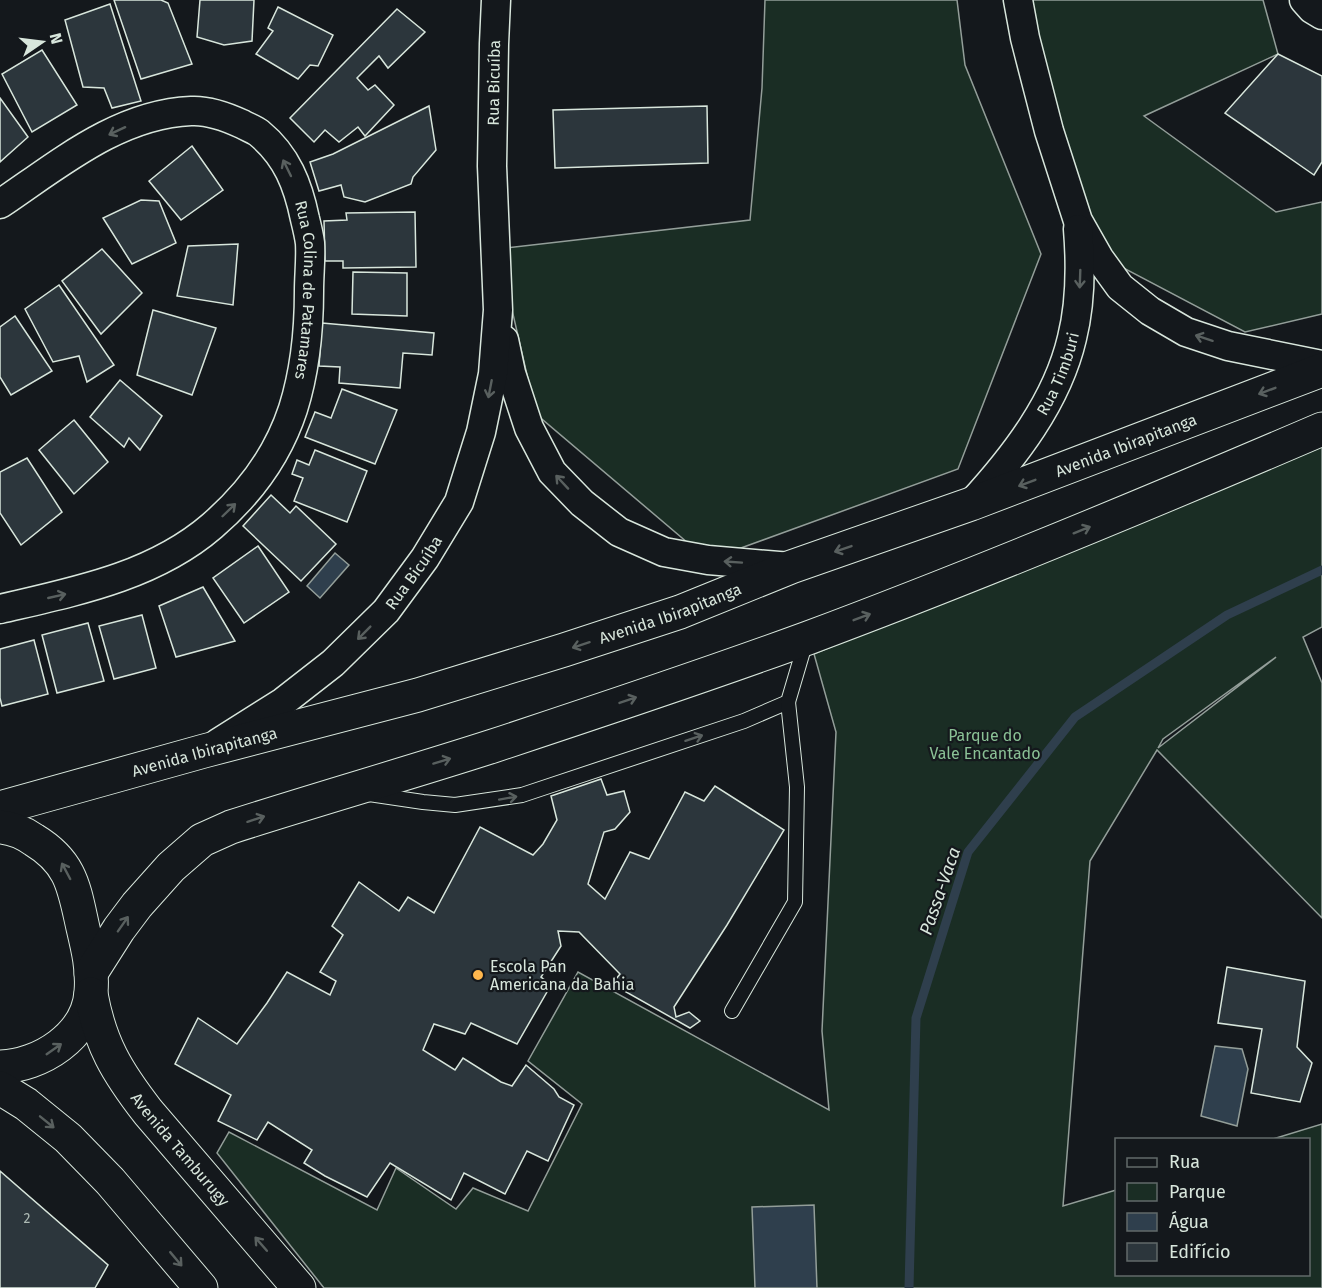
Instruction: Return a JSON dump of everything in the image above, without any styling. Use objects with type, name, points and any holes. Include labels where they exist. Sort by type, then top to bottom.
[{"type":"main road","name":"Avenida Ibirapitanga","points":[[0,808],[418,695],[680,612],[791,567],[971,504],[1322,370]]},
{"type":"main road","points":[[0,1067],[19,1066],[39,1058],[57,1048],[72,1034],[85,1014],[91,984],[119,928],[171,867],[202,840],[231,827],[503,742],[807,638],[1004,562],[1322,429]]},
{"type":"main road","name":"Avenida Tamburugy","points":[[0,827],[31,837],[42,844],[62,862],[67,871],[76,895],[86,942],[96,1019],[118,1071],[132,1091],[300,1288]]},
{"type":"main road","points":[[0,1088],[26,1104],[68,1138],[110,1181],[201,1288]]},
{"type":"street","name":"Rua Bicuíba","points":[[204,751],[283,702],[333,663],[386,611],[425,558],[459,502],[481,432],[493,374],[498,310],[492,166],[496,0]]},
{"type":"street","name":"Rua Timburi","points":[[1018,0],[1025,38],[1049,131],[1078,221],[1099,258],[1120,287],[1150,311],[1186,332],[1228,346],[1322,365]]},
{"type":"street","points":[[1304,0],[1322,15]]},
{"type":"street","name":"Rua Colina de Patamares","points":[[0,204],[84,147],[121,128],[159,115],[194,111],[227,117],[258,132],[284,160],[300,194],[310,243],[309,316],[305,360],[293,410],[274,452],[246,493],[211,527],[183,547],[134,572],[77,591],[0,609]]},
{"type":"street","name":"Rua Timburi","points":[[971,504],[1014,454],[1040,415],[1058,379],[1072,339],[1079,295],[1078,221]]},
{"type":"street","name":"Rua Bicuíba","points":[[498,310],[511,373],[529,428],[552,472],[582,504],[619,531],[664,552],[708,560],[791,567]]},
{"type":"lane","points":[[732,1011],[795,902],[797,787],[788,702],[807,638]]},
{"type":"lane","points":[[346,790],[456,805],[522,795],[744,721],[788,702]]},
{"type":"green space","points":[[765,0],[957,0],[965,65],[1041,254],[958,469],[708,560],[536,414],[498,249],[750,220],[762,88]]},
{"type":"green space","points":[[1015,0],[1263,0],[1278,54],[1144,116],[1276,212],[1322,202],[1322,314],[1245,332],[1097,254]]},
{"type":"green space","name":"Parque do Vale Encantado","points":[[1322,441],[1322,627],[1303,637],[1322,683],[1322,918],[1157,750],[1090,861],[1063,1206],[1115,1190],[1115,1276],[1310,1276],[1310,1138],[1276,1138],[1322,1124],[1322,1288],[324,1288],[217,1153],[229,1132],[377,1210],[396,1168],[456,1209],[473,1188],[528,1211],[582,1104],[528,1061],[578,972],[829,1110],[822,1031],[836,732],[814,654]],"holes":[[[1276,657],[1158,748],[1163,739]]]},
{"type":"water","points":[[335,553],[349,565],[320,598],[307,586]]},
{"type":"water","points":[[1215,1046],[1242,1049],[1248,1069],[1237,1126],[1201,1116]]},
{"type":"water","points":[[814,1205],[817,1288],[755,1288],[752,1207]]},
{"type":"building","points":[[114,0],[161,0],[168,3],[192,64],[141,79]]},
{"type":"building","points":[[200,0],[254,0],[252,41],[224,45],[197,37]]},
{"type":"building","points":[[110,4],[141,101],[112,108],[104,88],[83,87],[65,20]]},
{"type":"building","points":[[278,7],[333,35],[318,66],[310,65],[298,79],[256,54],[273,31],[268,28]]},
{"type":"building","points":[[397,9],[425,32],[388,68],[379,56],[357,78],[368,90],[375,85],[394,105],[365,136],[358,127],[339,142],[325,130],[314,142],[290,118]]},
{"type":"building","points":[[42,50],[77,105],[32,132],[2,74]]},
{"type":"building","points":[[1278,54],[1322,76],[1322,162],[1314,175],[1225,113]]},
{"type":"building","points":[[0,98],[28,137],[0,162]]},
{"type":"building","points":[[429,106],[436,150],[413,177],[411,184],[365,202],[344,197],[341,185],[319,191],[310,162],[333,154]]},
{"type":"building","points":[[707,106],[708,163],[555,168],[553,110]]},
{"type":"building","points":[[192,146],[223,190],[181,220],[149,181]]},
{"type":"building","points":[[141,200],[159,201],[176,243],[132,264],[103,218]]},
{"type":"building","points":[[415,212],[416,267],[343,268],[343,261],[325,261],[324,221],[347,220],[346,213]]},
{"type":"building","points":[[238,244],[233,305],[177,296],[188,246]]},
{"type":"building","points":[[102,249],[142,293],[101,334],[62,281]]},
{"type":"building","points":[[353,272],[407,273],[407,316],[352,314]]},
{"type":"building","points":[[59,285],[114,365],[87,382],[79,356],[53,362],[25,309]]},
{"type":"building","points":[[153,310],[216,328],[192,395],[137,375]]},
{"type":"building","points":[[15,316],[52,371],[11,395],[0,377],[0,327]]},
{"type":"building","points":[[322,323],[434,333],[432,355],[403,353],[400,388],[339,383],[340,367],[319,366]]},
{"type":"building","points":[[120,380],[162,416],[140,450],[129,438],[124,447],[90,417]]},
{"type":"building","points":[[342,389],[397,410],[375,464],[305,437],[315,412],[331,418]]},
{"type":"building","points":[[74,420],[108,462],[74,494],[39,450]]},
{"type":"building","points":[[315,450],[367,471],[347,522],[294,501],[303,478],[292,474],[297,460],[309,465]]},
{"type":"building","points":[[27,458],[62,512],[21,545],[0,513],[0,472]]},
{"type":"building","points":[[271,495],[290,513],[296,506],[336,544],[301,581],[243,526]]},
{"type":"building","points":[[258,546],[289,592],[244,623],[213,578]]},
{"type":"building","points":[[203,587],[235,641],[176,657],[159,606]]},
{"type":"building","points":[[142,615],[156,668],[114,679],[99,626]]},
{"type":"building","points":[[88,623],[104,681],[57,693],[42,635]]},
{"type":"building","points":[[34,640],[48,694],[2,706],[0,649]]},
{"type":"building","points":[[601,779],[607,795],[624,791],[630,812],[615,829],[604,832],[588,884],[605,899],[630,852],[649,859],[685,792],[704,801],[715,786],[784,830],[674,1007],[676,1017],[689,1012],[700,1021],[690,1028],[612,984],[620,974],[579,932],[558,931],[561,946],[541,977],[551,985],[517,1044],[471,1023],[465,1034],[434,1024],[423,1050],[455,1070],[463,1058],[501,1082],[512,1086],[526,1065],[554,1089],[559,1097],[574,1105],[548,1161],[527,1151],[505,1194],[464,1173],[451,1200],[390,1163],[367,1197],[304,1163],[312,1150],[268,1122],[257,1140],[218,1121],[231,1095],[175,1064],[198,1018],[237,1044],[287,972],[330,995],[336,981],[320,972],[343,935],[332,926],[359,882],[399,911],[408,897],[434,913],[480,827],[533,855],[543,844],[557,820],[551,796]]},
{"type":"building","points":[[1227,967],[1305,981],[1297,1047],[1312,1063],[1300,1102],[1251,1093],[1262,1029],[1218,1023]]},
{"type":"building","points":[[0,1171],[108,1265],[95,1288],[0,1288]]},
{"type":"waterway","name":"Passa-Vaca","points":[[909,1288],[916,1018],[968,852],[1075,717],[1227,615],[1322,570]]},
{"type":"place","name":"Escola Pan Americana da Bahia","points":[[478,975]]}]
